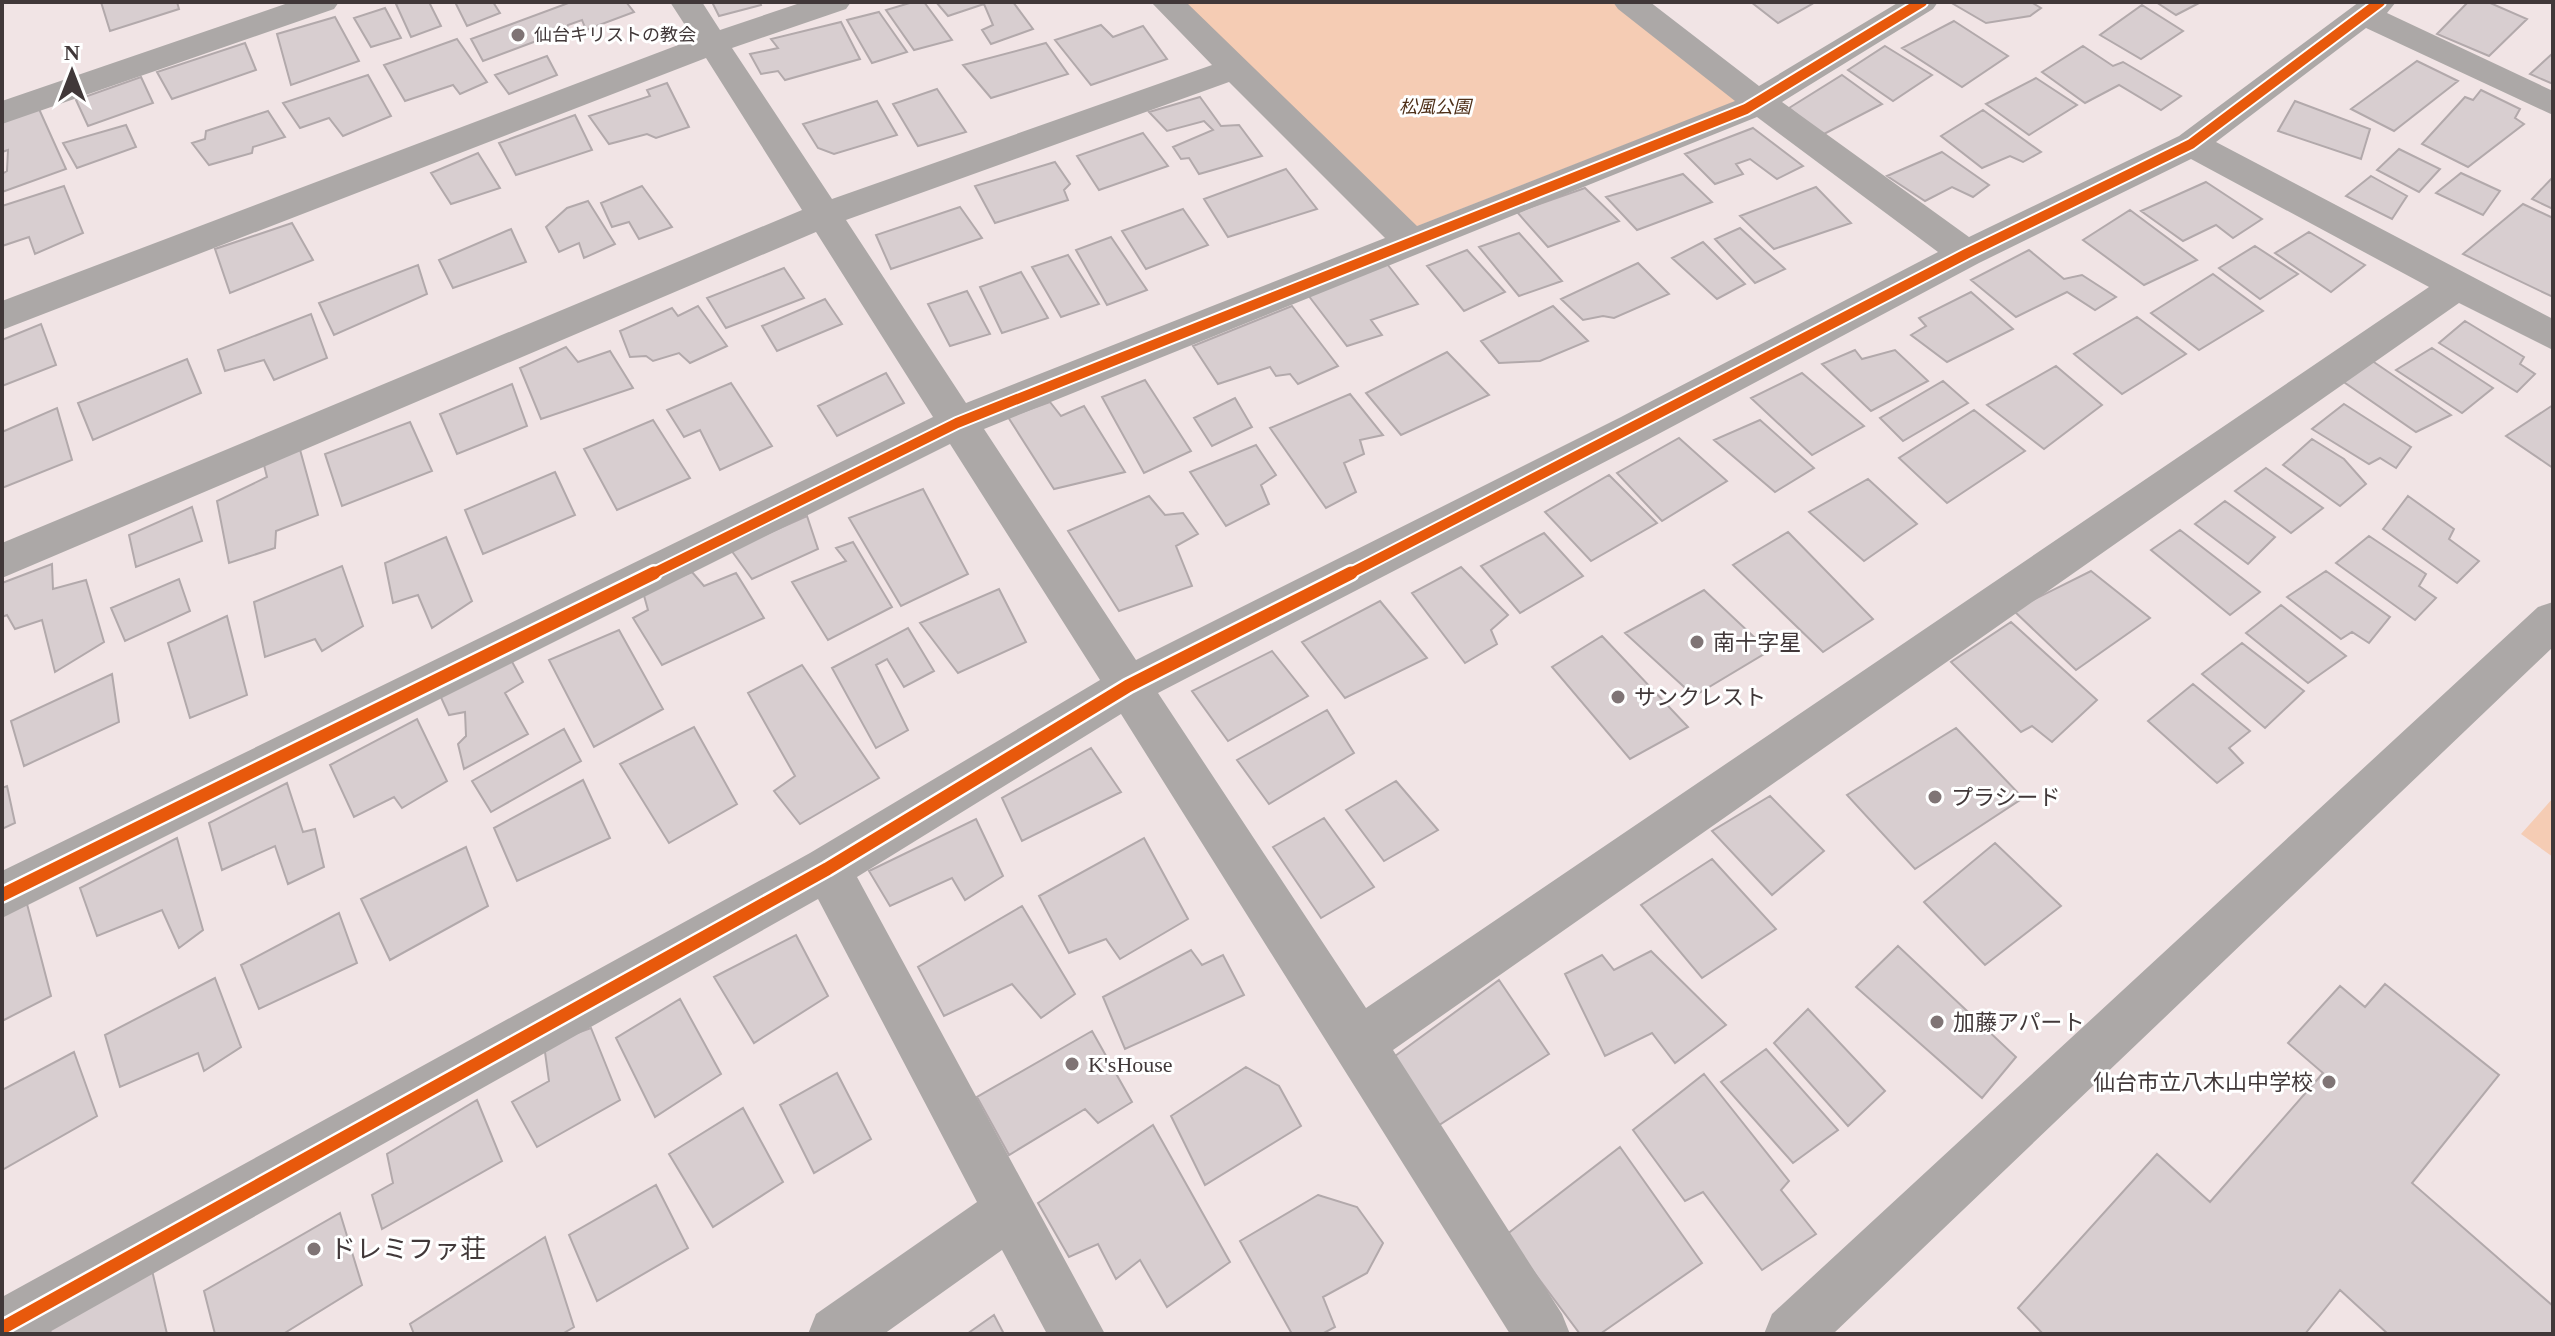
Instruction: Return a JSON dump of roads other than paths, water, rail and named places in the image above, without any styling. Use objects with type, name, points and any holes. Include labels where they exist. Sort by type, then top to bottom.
[{"type":"street","points":[[2,113],[323,2]]},
{"type":"street","points":[[686,2],[1359,1043],[1542,1334]]},
{"type":"street","points":[[2,316],[712,44],[835,2]]},
{"type":"street","points":[[1167,2],[1410,241]]},
{"type":"street","points":[[1629,2],[1757,101],[1966,254]]},
{"type":"street","points":[[2,895],[957,423],[1746,109],[1922,2]]},
{"type":"street","points":[[2,1328],[827,869],[1128,686],[1635,428],[1966,254],[2191,144],[2371,8],[2553,104]]},
{"type":"street","points":[[2,561],[823,215],[1233,69]]},
{"type":"street","points":[[2191,144],[2553,336]]},
{"type":"street","points":[[1359,1043],[2457,286]]},
{"type":"street","points":[[1792,1334],[2553,620]]},
{"type":"street","points":[[827,869],[1077,1334]]},
{"type":"street","points":[[836,1334],[1010,1212]]},
{"type":"place","name":"仙台キリストの教会","points":[[518,35]]},
{"type":"place","name":"南十字星","points":[[1697,642]]},
{"type":"place","name":"サンクレスト","points":[[1618,697]]},
{"type":"place","name":"プラシード","points":[[1935,797]]},
{"type":"place","name":"加藤アパート","points":[[1937,1022]]},
{"type":"place","name":"K'sHouse","points":[[1072,1064]]},
{"type":"place","name":"仙台市立八木山中学校","points":[[2329,1082]]},
{"type":"place","name":"ドレミファ荘","points":[[314,1249]]},
{"type":"park label","name":"松風公園","points":[[1435,107]]}]
